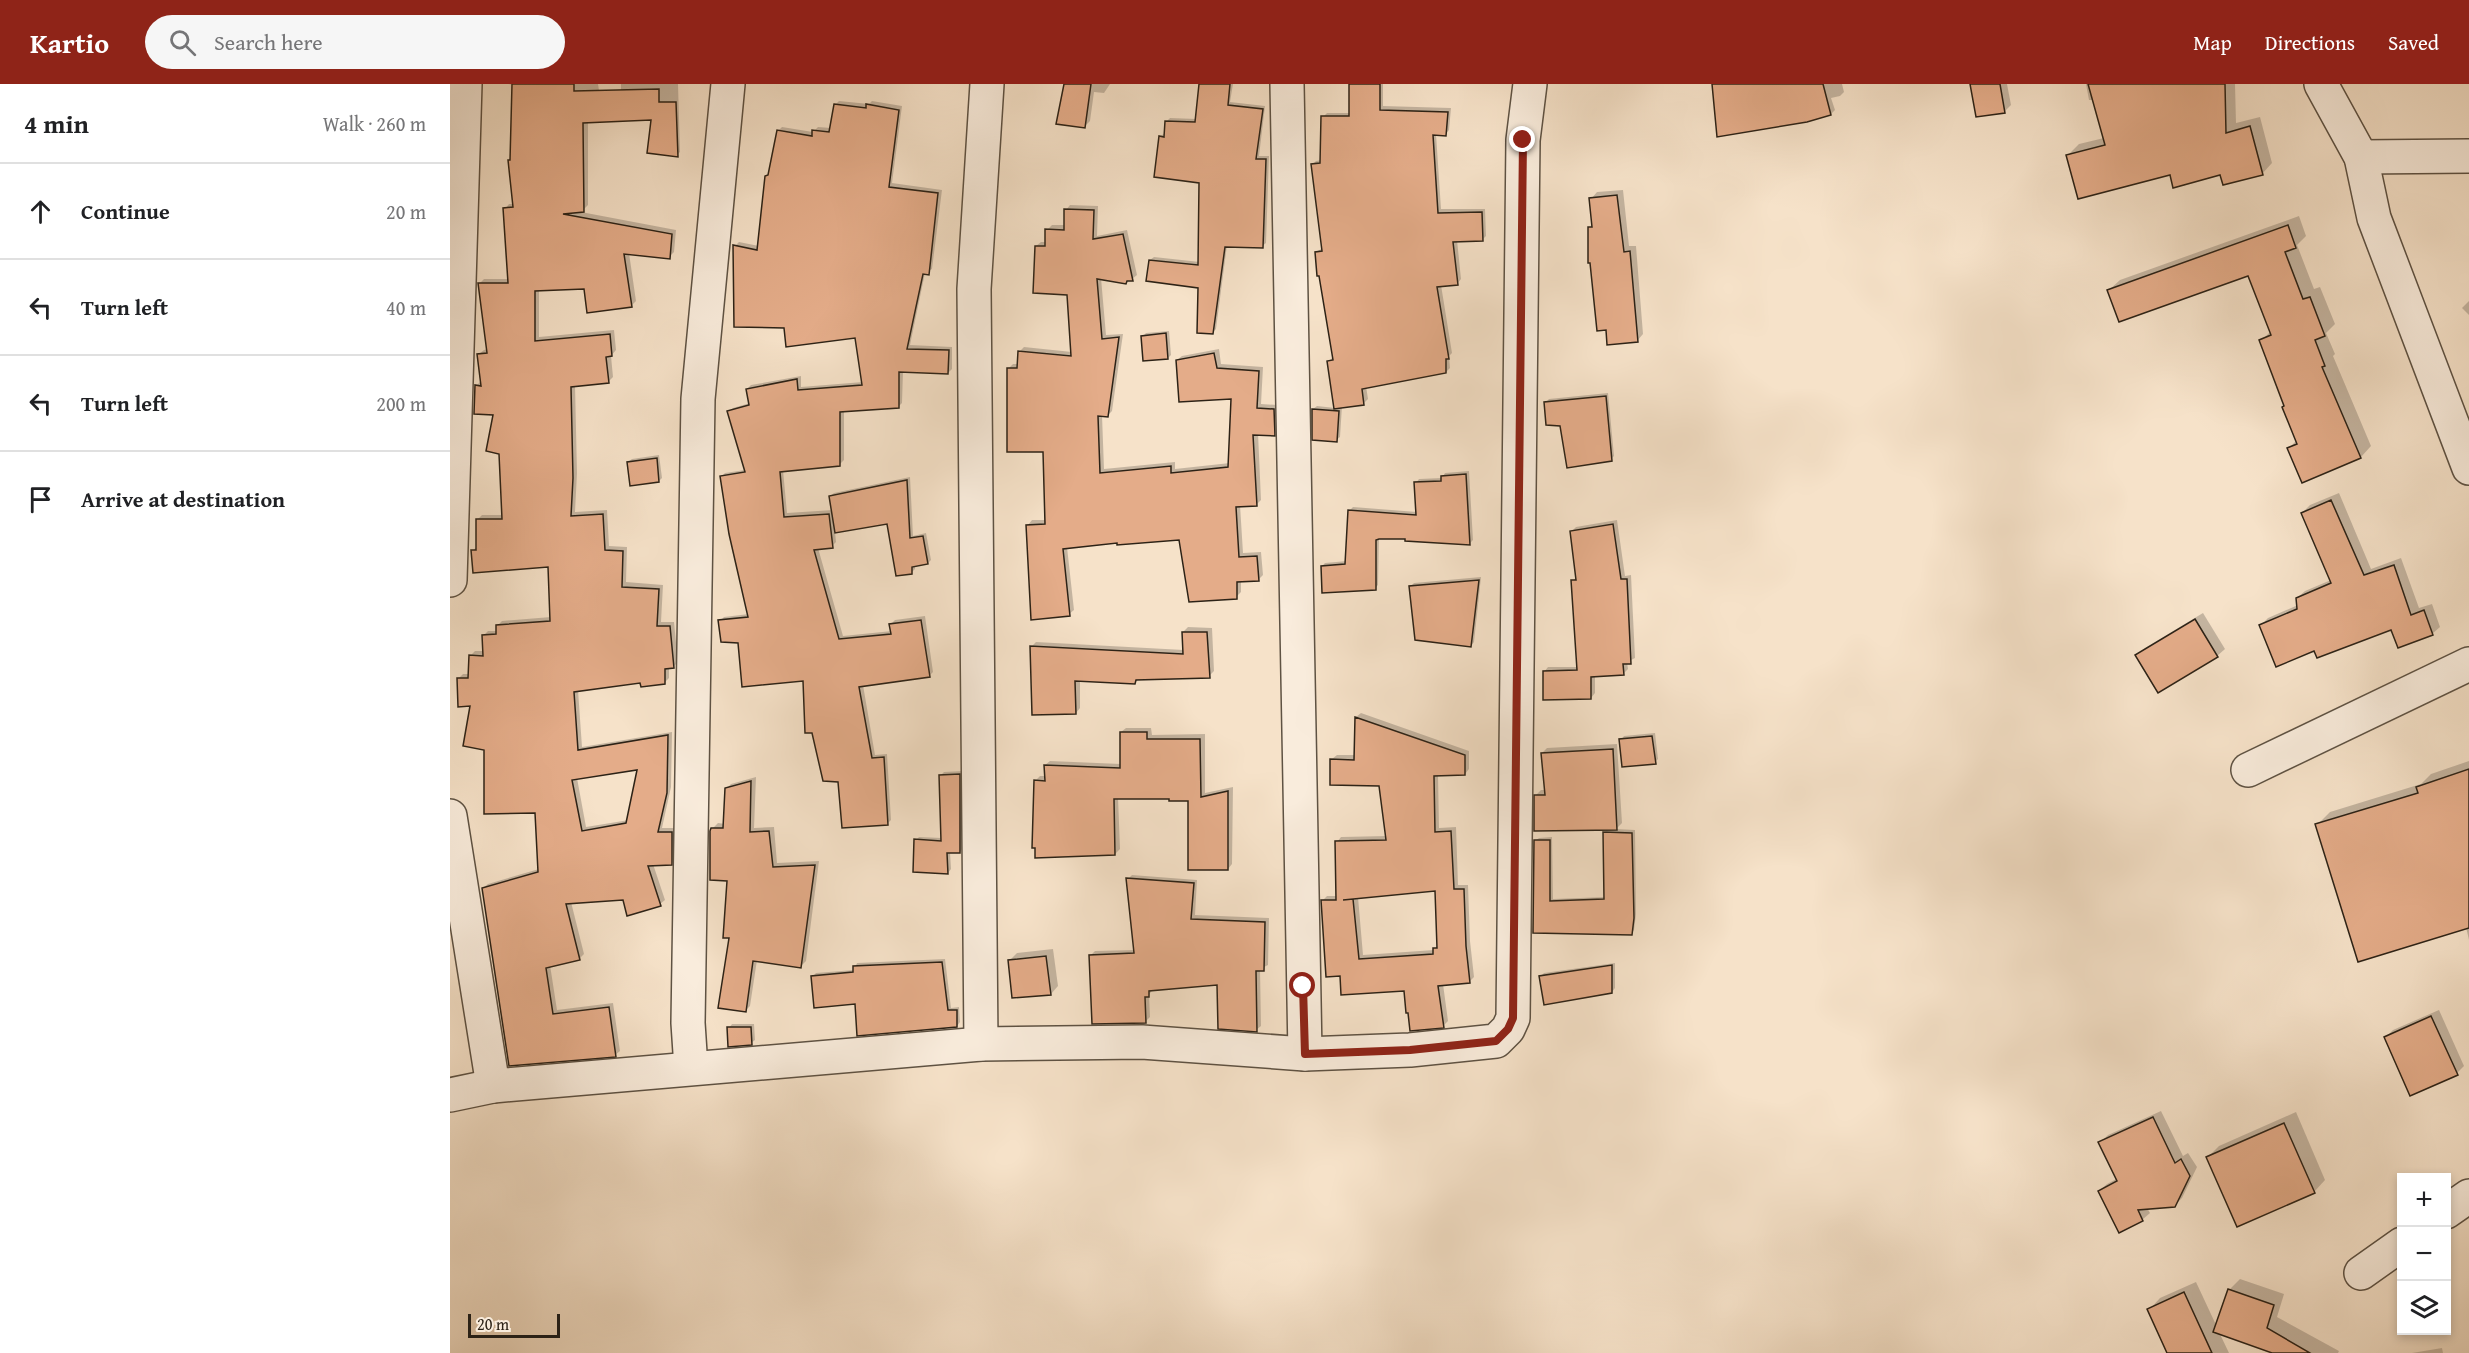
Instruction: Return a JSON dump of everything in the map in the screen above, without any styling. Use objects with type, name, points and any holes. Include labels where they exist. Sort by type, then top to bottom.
[{"type":"street","points":[[450,580],[465,84]]},
{"type":"street","points":[[690,1068],[688,1023],[698,399],[728,84]]},
{"type":"street","points":[[981,1044],[974,288],[987,84]]},
{"type":"street","points":[[1287,84],[1305,1054]]},
{"type":"street","points":[[450,1095],[493,1086],[981,1044],[1142,1042],[1305,1054],[1410,1050],[1496,1041],[1508,1029],[1513,1018],[1523,140],[1530,84]]},
{"type":"street","points":[[2321,84],[2361,157],[2374,218],[2469,468]]},
{"type":"street","points":[[2361,157],[2469,156]]},
{"type":"street","points":[[2248,770],[2469,664]]},
{"type":"street","points":[[450,816],[493,1086]]},
{"type":"street","points":[[2451,1209],[2469,1196]]},
{"type":"street","points":[[2361,1273],[2397,1248]]},
{"type":"building","points":[[512,84],[574,84],[574,91],[659,89],[659,102],[676,102],[678,157],[647,153],[651,120],[583,123],[584,212],[563,214],[672,234],[670,259],[624,254],[632,307],[587,313],[584,289],[535,291],[535,341],[610,334],[612,356],[606,357],[609,383],[571,387],[573,478],[571,516],[603,514],[605,550],[623,551],[622,587],[659,589],[657,626],[670,626],[674,668],[665,669],[665,684],[641,687],[640,683],[574,692],[578,750],[668,735],[667,793],[658,832],[672,832],[672,865],[648,866],[661,906],[627,916],[623,900],[566,904],[580,960],[546,968],[553,1014],[609,1007],[616,1057],[509,1066],[482,888],[538,872],[535,813],[484,814],[484,750],[463,746],[470,706],[458,707],[457,678],[468,678],[469,655],[483,656],[482,635],[496,634],[496,625],[550,621],[548,567],[473,573],[471,550],[476,550],[476,519],[502,519],[499,454],[486,451],[493,415],[474,414],[475,385],[481,386],[477,354],[487,353],[478,283],[508,283],[503,208],[513,207],[508,160],[510,160]],"holes":[[[637,770],[626,823],[582,831],[572,780]]]},
{"type":"building","points":[[1064,84],[1091,84],[1085,128],[1056,124]]},
{"type":"building","points":[[1199,84],[1230,84],[1228,105],[1263,109],[1256,159],[1266,159],[1263,248],[1225,247],[1213,334],[1197,333],[1198,288],[1146,281],[1149,260],[1198,265],[1199,183],[1154,177],[1159,136],[1164,137],[1165,121],[1195,122]]},
{"type":"building","points":[[1349,84],[1380,84],[1380,110],[1448,112],[1446,136],[1433,135],[1438,213],[1482,212],[1483,241],[1453,242],[1458,285],[1437,287],[1449,359],[1446,359],[1446,373],[1362,389],[1364,405],[1334,409],[1327,361],[1333,360],[1319,276],[1317,276],[1315,252],[1322,251],[1311,164],[1320,163],[1321,116],[1349,116]]},
{"type":"building","points":[[1712,84],[1823,84],[1831,115],[1807,122],[1717,137]]},
{"type":"building","points":[[1970,84],[2000,84],[2005,113],[1976,117]]},
{"type":"building","points":[[2088,84],[2225,84],[2226,133],[2250,126],[2263,175],[2223,185],[2220,175],[2173,188],[2170,175],[2078,199],[2066,155],[2105,145]]},
{"type":"building","points":[[834,104],[866,108],[866,104],[899,110],[889,187],[938,193],[929,275],[923,274],[907,349],[949,350],[948,374],[899,372],[899,408],[840,412],[840,466],[780,472],[784,517],[829,514],[833,548],[814,550],[839,639],[891,634],[889,624],[921,620],[930,677],[859,687],[872,758],[884,757],[888,825],[842,828],[838,782],[823,781],[812,733],[805,733],[803,681],[742,687],[738,643],[721,642],[718,620],[748,617],[729,534],[720,476],[745,472],[727,411],[749,405],[746,389],[797,379],[798,390],[862,385],[855,338],[786,347],[784,328],[734,327],[733,245],[757,250],[765,176],[768,175],[777,130],[812,136],[812,130],[829,132]]},
{"type":"building","points":[[1617,195],[1624,252],[1630,251],[1638,342],[1607,345],[1606,330],[1597,331],[1590,263],[1588,263],[1588,227],[1592,227],[1589,198]]},
{"type":"building","points":[[1064,209],[1094,210],[1093,239],[1123,234],[1133,281],[1127,281],[1126,284],[1097,279],[1102,339],[1119,337],[1108,417],[1098,416],[1100,473],[1171,466],[1171,473],[1228,467],[1231,399],[1179,402],[1176,360],[1214,353],[1217,368],[1259,371],[1257,408],[1274,409],[1275,436],[1253,435],[1257,506],[1236,507],[1239,557],[1257,556],[1259,581],[1237,582],[1237,599],[1189,602],[1179,540],[1117,545],[1117,543],[1063,549],[1070,616],[1031,620],[1026,525],[1045,524],[1043,452],[1007,452],[1007,368],[1017,368],[1018,351],[1071,356],[1067,295],[1033,293],[1035,246],[1045,246],[1045,229],[1064,230]]},
{"type":"building","points":[[2288,225],[2296,248],[2285,252],[2303,299],[2310,297],[2325,336],[2315,340],[2325,366],[2322,367],[2361,458],[2302,483],[2287,448],[2297,444],[2259,340],[2271,335],[2248,276],[2119,322],[2107,290]]},
{"type":"building","points":[[1166,333],[1168,359],[1143,361],[1141,336]]},
{"type":"building","points":[[1606,396],[1612,461],[1567,468],[1560,426],[1546,425],[1544,402]]},
{"type":"building","points":[[1312,409],[1339,411],[1337,442],[1312,440]]},
{"type":"building","points":[[657,458],[659,482],[630,486],[627,462]]},
{"type":"building","points":[[1466,474],[1470,545],[1379,539],[1376,540],[1376,590],[1322,593],[1321,566],[1345,564],[1348,510],[1416,515],[1414,482],[1441,481],[1441,476]]},
{"type":"building","points":[[907,480],[910,538],[923,536],[928,564],[912,567],[912,574],[896,576],[887,524],[835,533],[829,496]]},
{"type":"building","points":[[2331,500],[2364,575],[2394,565],[2411,615],[2424,610],[2433,635],[2398,648],[2391,630],[2317,658],[2314,651],[2276,667],[2259,625],[2297,609],[2296,598],[2331,583],[2301,513]]},
{"type":"building","points":[[1613,524],[1621,579],[1627,579],[1631,664],[1623,664],[1624,675],[1591,677],[1591,699],[1543,700],[1543,671],[1577,670],[1571,580],[1576,580],[1570,531]]},
{"type":"building","points":[[1479,580],[1471,647],[1415,640],[1409,586]]},
{"type":"building","points":[[2195,619],[2218,657],[2158,693],[2135,655]]},
{"type":"building","points":[[1182,632],[1207,632],[1210,678],[1136,680],[1135,684],[1075,681],[1076,714],[1032,715],[1030,646],[1183,654]]},
{"type":"building","points":[[1355,717],[1465,755],[1465,775],[1434,776],[1435,832],[1451,831],[1454,889],[1464,889],[1470,983],[1438,986],[1444,1028],[1410,1031],[1404,991],[1341,995],[1340,976],[1326,977],[1321,900],[1336,900],[1335,841],[1386,840],[1379,786],[1330,785],[1330,759],[1354,760]],"holes":[[[1435,891],[1437,948],[1433,948],[1433,954],[1359,959],[1353,899]]]},
{"type":"building","points":[[1120,732],[1147,732],[1147,739],[1200,739],[1201,797],[1228,791],[1228,870],[1188,870],[1188,801],[1169,801],[1169,799],[1114,799],[1115,855],[1035,858],[1035,848],[1032,848],[1034,780],[1045,781],[1044,765],[1120,768]]},
{"type":"building","points":[[1652,736],[1656,764],[1622,767],[1619,739]]},
{"type":"building","points":[[1613,749],[1617,830],[1534,831],[1534,795],[1545,795],[1541,753]]},
{"type":"building","points":[[2469,769],[2469,928],[2358,962],[2315,824],[2418,793],[2416,787]]},
{"type":"building","points":[[960,774],[960,853],[947,853],[948,874],[913,872],[914,839],[941,841],[939,775]]},
{"type":"building","points":[[751,781],[750,832],[769,831],[773,867],[815,865],[801,968],[753,961],[746,1012],[718,1008],[729,938],[723,938],[727,881],[710,880],[710,831],[711,828],[723,828],[725,788]]},
{"type":"building","points":[[1603,832],[1632,833],[1634,918],[1632,935],[1533,933],[1534,840],[1550,840],[1550,901],[1604,899]]},
{"type":"building","points":[[1126,878],[1194,883],[1191,919],[1265,922],[1264,971],[1256,971],[1257,1032],[1218,1029],[1217,985],[1149,991],[1149,997],[1145,997],[1146,1023],[1092,1024],[1089,955],[1134,953]]},
{"type":"building","points":[[1046,956],[1051,995],[1012,998],[1008,960]]},
{"type":"building","points":[[942,962],[948,1010],[957,1010],[957,1027],[857,1036],[855,1004],[814,1008],[811,976],[853,972],[853,966]]},
{"type":"building","points":[[1612,965],[1612,993],[1544,1005],[1539,976]]},
{"type":"building","points":[[2431,1016],[2458,1075],[2410,1096],[2384,1037]]},
{"type":"building","points":[[727,1027],[751,1027],[752,1045],[728,1047]]},
{"type":"building","points":[[2153,1117],[2175,1163],[2181,1159],[2190,1176],[2175,1207],[2138,1210],[2143,1221],[2119,1233],[2098,1191],[2117,1181],[2098,1142]]},
{"type":"building","points":[[2284,1123],[2315,1193],[2237,1227],[2206,1157]]},
{"type":"building","points":[[2228,1289],[2274,1305],[2267,1328],[2310,1353],[2272,1353],[2213,1332]]},
{"type":"building","points":[[2184,1292],[2212,1353],[2167,1353],[2147,1309]]},
{"type":"route","points":[[1303,986],[1305,1054],[1410,1050],[1496,1041],[1508,1029],[1513,1018],[1523,140]]}]
